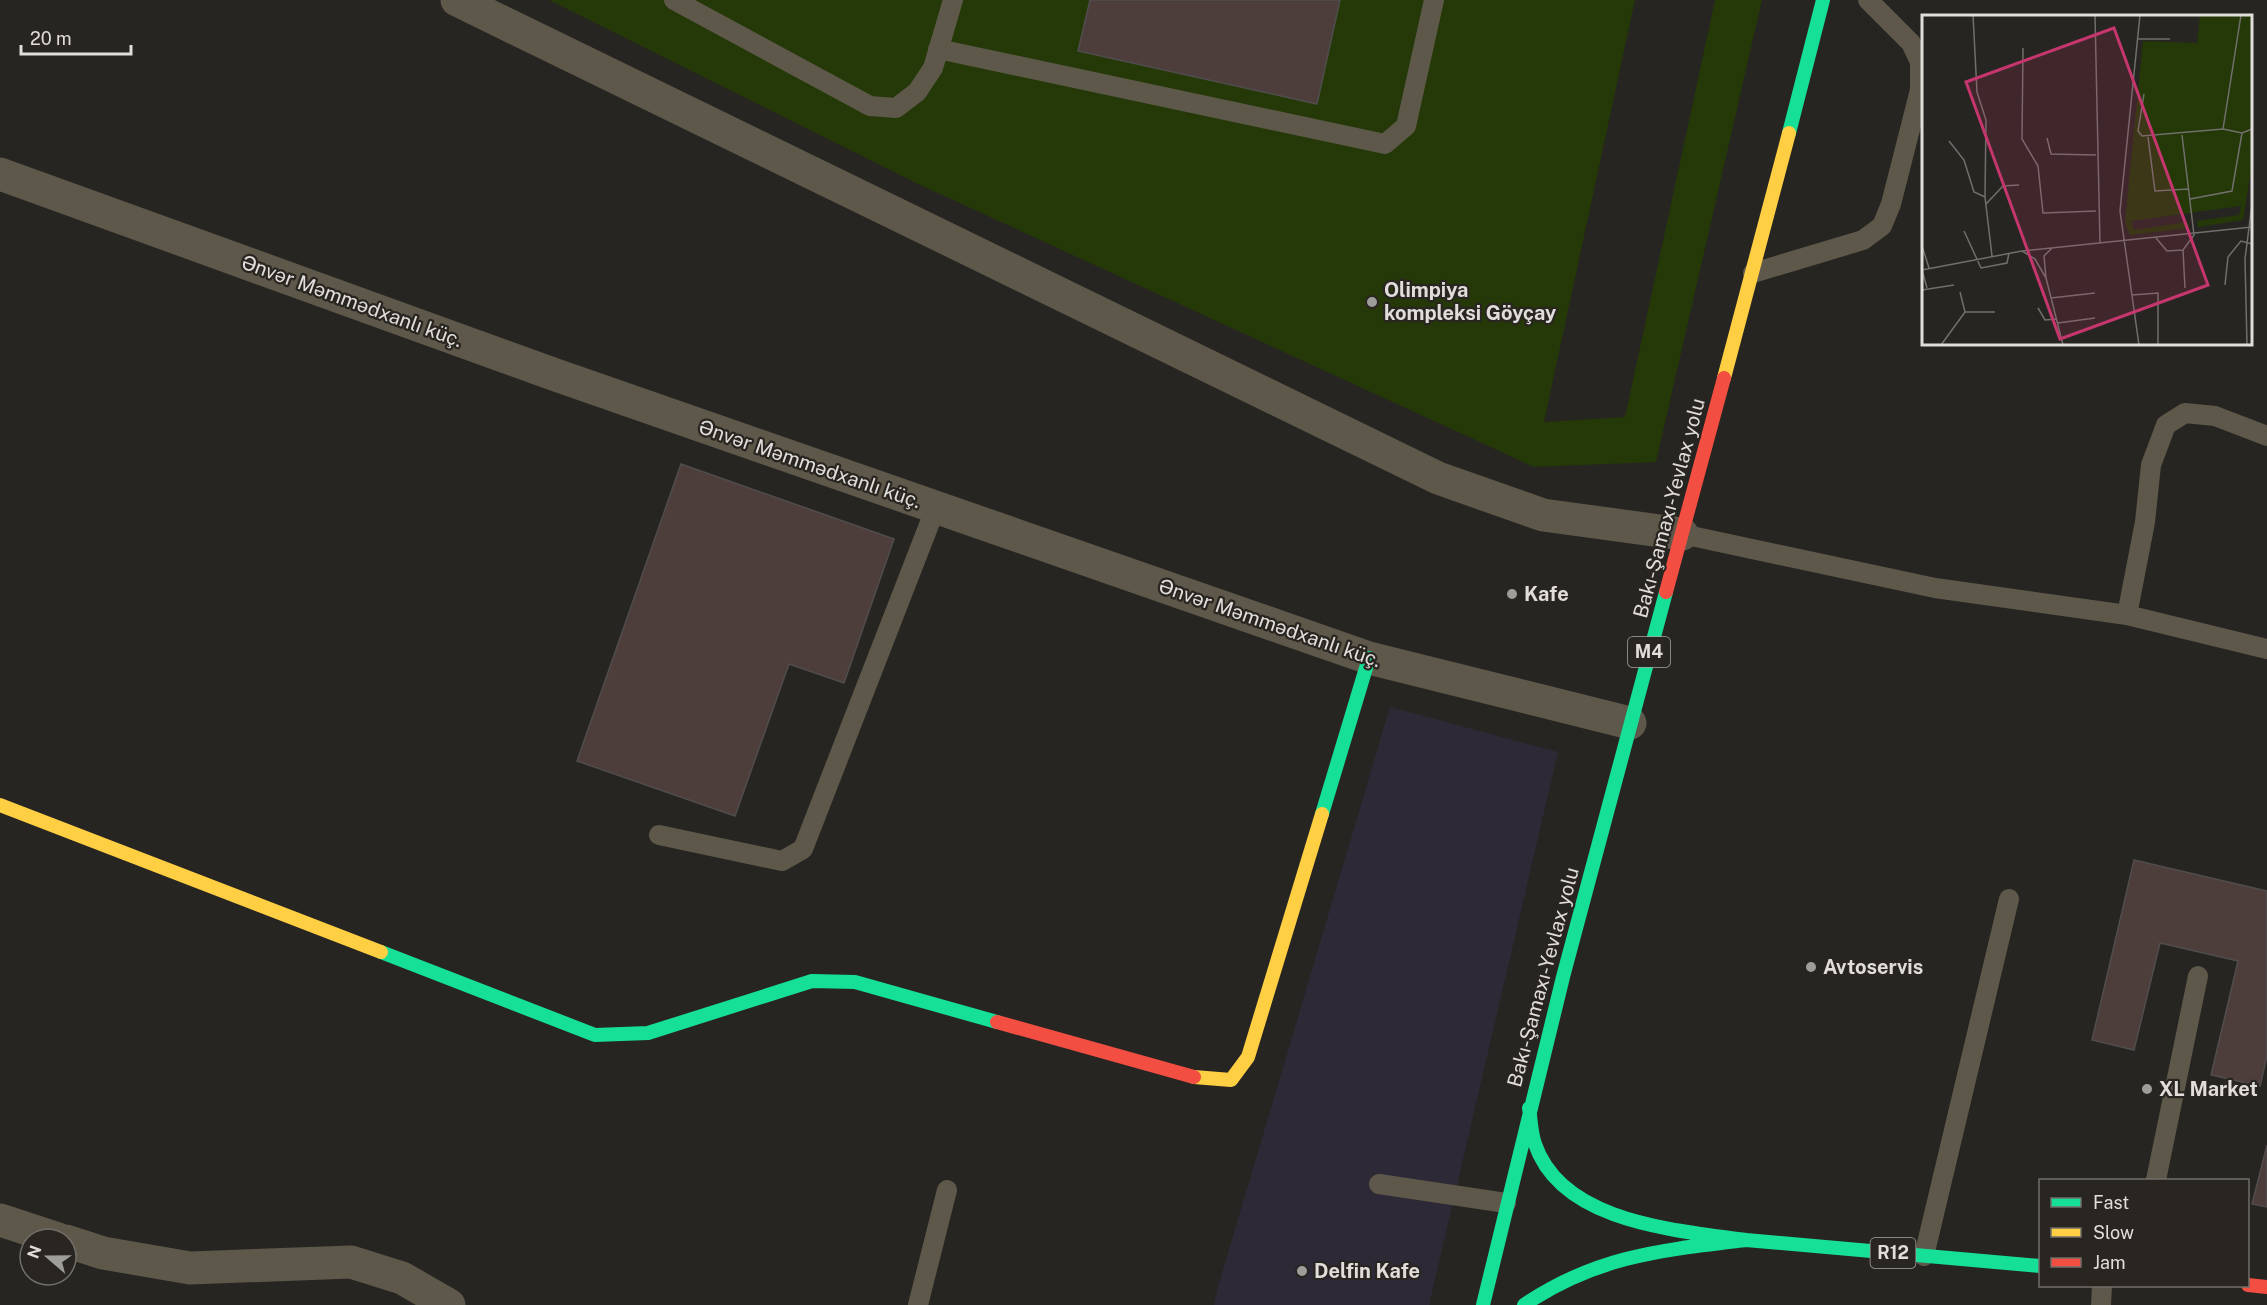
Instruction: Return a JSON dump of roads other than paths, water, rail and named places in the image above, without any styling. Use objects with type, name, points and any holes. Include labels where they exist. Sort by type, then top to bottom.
[{"type":"main road","name":"Bakı-Şamaxı-Yevlax yolu","points":[[1483,1305],[1529,1108],[1630,723],[1753,273],[1823,0]]},
{"type":"main road","points":[[0,805],[596,1035],[648,1033],[812,981],[855,982],[1199,1078],[1231,1080],[1248,1058],[1369,658]]},
{"type":"main road","points":[[1529,1108],[1535,1146],[1548,1169],[1572,1195],[1606,1213],[1656,1226],[1746,1240]]},
{"type":"main road","points":[[1524,1305],[1538,1294],[1572,1276],[1610,1262],[1664,1250],[1746,1240]]},
{"type":"main road","name":"R12","points":[[1746,1240],[2039,1266]]},
{"type":"main road","points":[[2249,1285],[2267,1287]]},
{"type":"street","points":[[457,0],[1438,478],[1543,515],[1682,534]]},
{"type":"street","name":"Ənvər Məmmədxanlı küç.","points":[[0,174],[542,370],[1369,658],[1630,723]]},
{"type":"street","points":[[0,1220],[21,1227]]},
{"type":"street","points":[[78,1245],[103,1253],[190,1268],[351,1262],[402,1278],[449,1305]]},
{"type":"lane","points":[[674,0],[870,106],[896,108],[917,92],[933,68],[953,0]]},
{"type":"lane","points":[[938,49],[1385,144],[1406,126],[1434,0]]},
{"type":"lane","points":[[1753,273],[1863,240],[1882,226],[1891,204],[1922,91],[1920,62],[1911,43],[1868,0]]},
{"type":"lane","points":[[2127,615],[2145,522],[2151,465],[2166,425],[2185,413],[2215,416],[2267,436]]},
{"type":"lane","points":[[659,835],[782,861],[803,849],[936,507]]},
{"type":"lane","points":[[1682,534],[1935,588],[2127,615],[2267,649]]},
{"type":"lane","points":[[1924,1256],[2009,899]]},
{"type":"lane","points":[[2157,1179],[2198,976]]},
{"type":"lane","points":[[1378,1184],[1506,1203]]},
{"type":"lane","points":[[918,1305],[947,1190]]},
{"type":"lane","points":[[2101,1305],[2102,1287]]},
{"type":"place","name":"Olimpiya kompleksi Göyçay","points":[[1372,302]]},
{"type":"place","name":"Kafe","points":[[1512,594]]},
{"type":"place","name":"Avtoservis","points":[[1811,967]]},
{"type":"place","name":"XL Market","points":[[2147,1089]]},
{"type":"place","name":"Delfin Kafe","points":[[1302,1271]]}]
